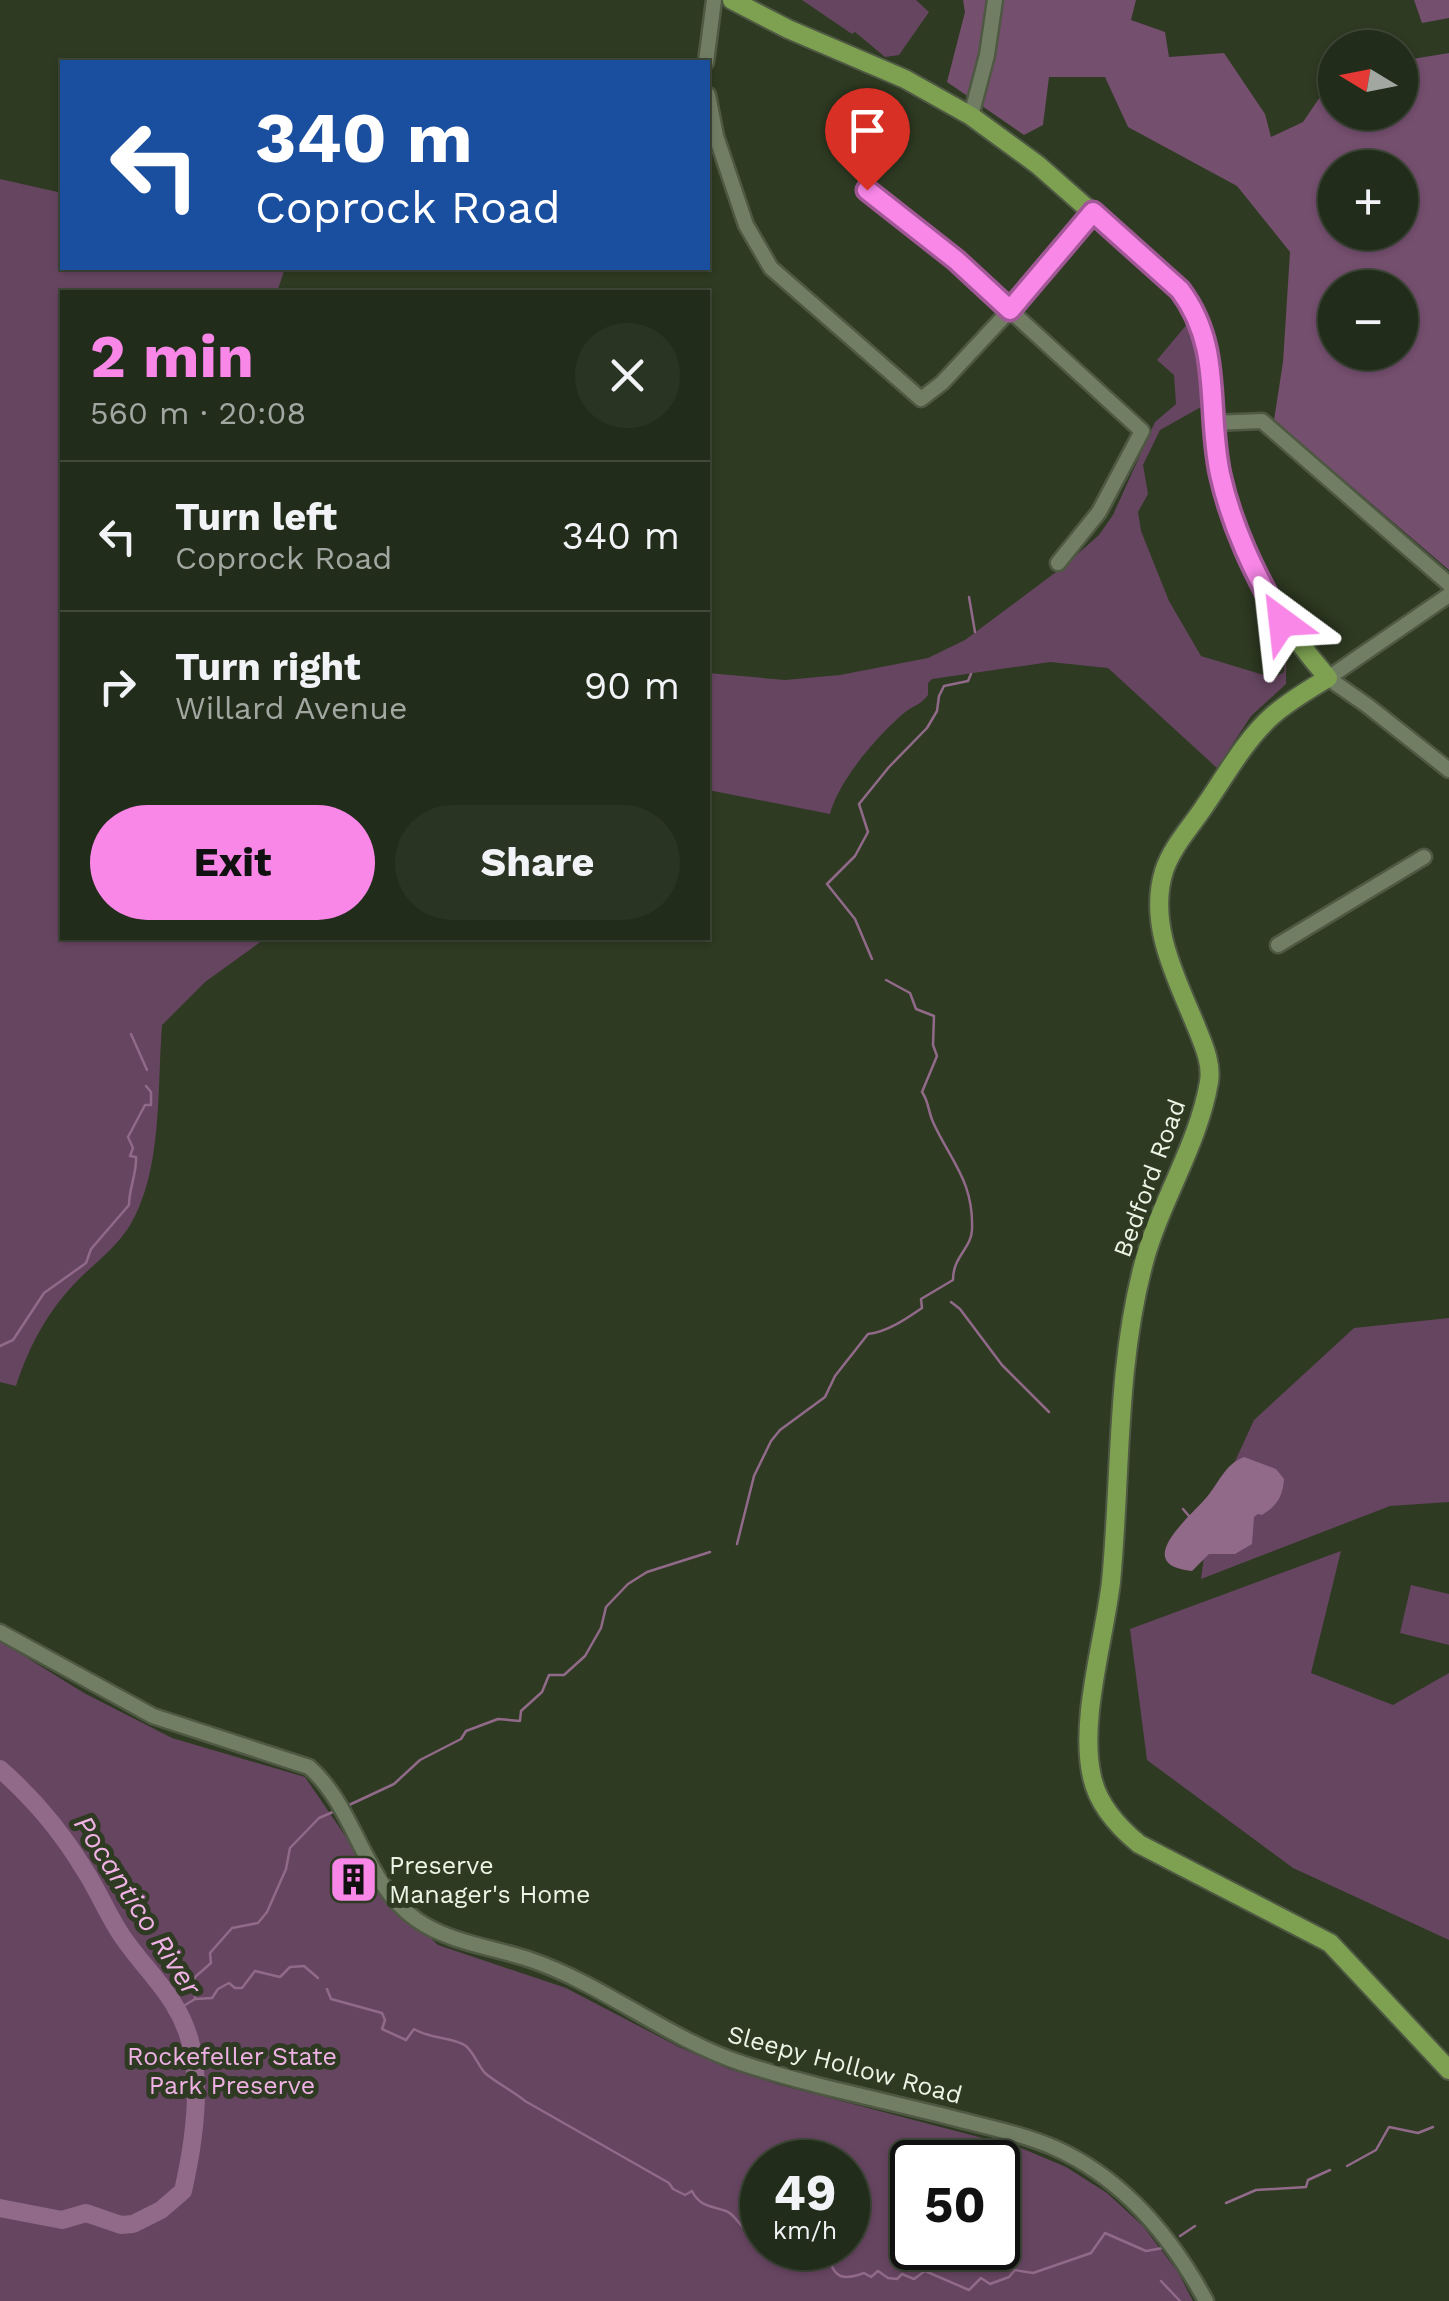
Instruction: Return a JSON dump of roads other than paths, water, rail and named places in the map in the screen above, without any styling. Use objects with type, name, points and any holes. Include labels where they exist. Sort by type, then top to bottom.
[{"type":"main road","points":[[732,0],[788,29],[906,79],[971,116],[1038,165],[1162,271],[1190,304],[1207,342],[1213,423],[1226,498],[1244,550],[1282,622],[1328,678]]},
{"type":"main road","name":"Bedford Road","points":[[1328,678],[1292,700],[1260,728],[1177,846],[1160,886],[1164,944],[1205,1050],[1210,1078],[1200,1115],[1161,1207],[1142,1270],[1130,1336],[1107,1614],[1087,1735],[1092,1776],[1104,1807],[1120,1828],[1138,1844],[1330,1943],[1449,2070]]},
{"type":"street","points":[[706,60],[714,0]]},
{"type":"street","points":[[971,116],[987,56],[995,0]]},
{"type":"street","points":[[710,104],[716,136],[746,225],[781,280],[921,399],[942,383],[1010,310],[1093,212]]},
{"type":"street","points":[[867,190],[956,260],[1142,431],[1099,512],[1058,563]]},
{"type":"street","points":[[1213,423],[1262,421],[1449,584]]},
{"type":"street","points":[[1449,595],[1328,678],[1449,770]]},
{"type":"street","points":[[1278,946],[1424,858]]},
{"type":"street","name":"Sleepy Hollow Road","points":[[0,1632],[153,1716],[309,1767],[323,1779],[340,1805],[377,1876],[417,1920],[432,1928],[531,1960],[742,2063],[988,2127],[1056,2149],[1114,2186],[1162,2232],[1188,2266],[1206,2301]]},
{"type":"waterway","points":[[969,597],[975,632]]},
{"type":"waterway","points":[[872,959],[855,919],[827,884],[855,856],[868,832],[859,804],[927,728],[944,686],[968,681],[971,674]]},
{"type":"waterway","points":[[737,1544],[754,1476],[771,1441],[825,1397],[835,1376],[868,1334],[889,1328],[922,1308],[921,1299],[953,1280],[956,1265],[971,1237],[972,1213],[965,1184],[922,1092],[937,1056],[933,1045],[934,1016],[916,1009],[910,993],[886,980]]},
{"type":"waterway","points":[[131,1034],[147,1070]]},
{"type":"waterway","points":[[0,1346],[13,1340],[44,1293],[86,1263],[91,1249],[129,1205],[136,1157],[130,1156],[133,1148],[128,1137],[145,1105],[151,1105],[151,1092],[146,1086]]},
{"type":"waterway","points":[[951,1302],[1002,1365],[1049,1412]]},
{"type":"waterway","points":[[1183,1509],[1189,1516]]},
{"type":"waterway","points":[[347,1806],[394,1784],[420,1760],[461,1739],[466,1731],[498,1719],[520,1721],[521,1711],[542,1692],[549,1675],[564,1675],[585,1656],[601,1628],[606,1607],[628,1584],[647,1572],[710,1552]]},
{"type":"waterway","name":"Pocantico River","points":[[0,1769],[66,1841],[122,1936],[179,2013],[191,2045],[196,2099],[183,2191],[161,2210],[133,2224],[121,2225],[86,2213],[62,2220],[0,2208]]},
{"type":"waterway","points":[[177,2010],[195,1999],[195,1977],[211,1963],[210,1953],[232,1928],[258,1923],[267,1912],[286,1869],[290,1848],[319,1818],[335,1811]]},
{"type":"waterway","points":[[195,1999],[212,1998],[229,1983],[242,1988],[255,1971],[280,1977],[290,1967],[304,1966],[318,1978]]},
{"type":"waterway","points":[[327,1989],[331,1999],[382,2013],[382,2029],[406,2040],[414,2029],[460,2043],[469,2049],[485,2073],[525,2101],[669,2183],[673,2189],[685,2195],[692,2191],[702,2203],[729,2212],[740,2224]]},
{"type":"waterway","points":[[1347,2166],[1376,2150],[1389,2127],[1418,2133],[1433,2127]]},
{"type":"waterway","points":[[1226,2203],[1256,2190],[1306,2187],[1308,2180],[1330,2170]]},
{"type":"waterway","points":[[1180,2236],[1195,2226]]},
{"type":"waterway","points":[[834,2270],[845,2277],[864,2273],[871,2277],[878,2271],[897,2279],[902,2274],[914,2279],[925,2271],[969,2290],[981,2278],[990,2284],[1009,2277],[1015,2270],[1033,2273],[1091,2253],[1105,2233],[1146,2251],[1163,2248]]},
{"type":"waterway","points":[[1161,2281],[1180,2301]]},
{"type":"place","name":"Preserve Manager's Home","points":[[354,1879]]},
{"type":"park label","name":"Rockefeller State Park Preserve","points":[[232,2070]]}]
